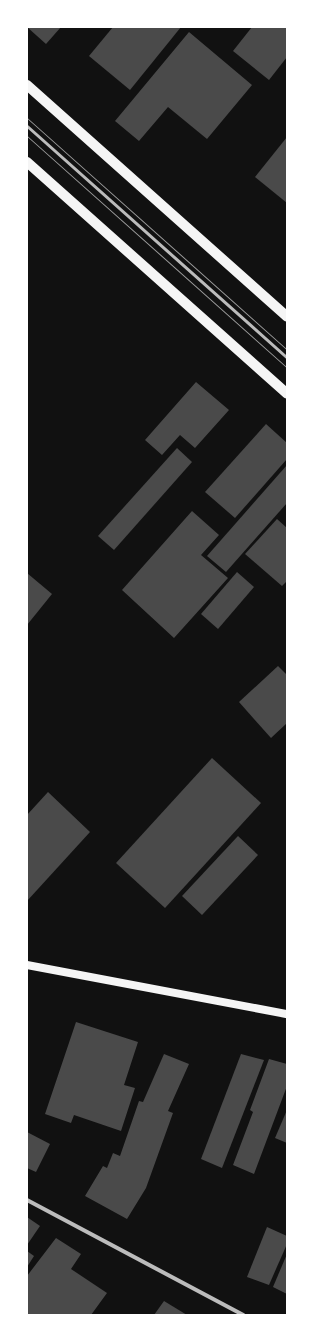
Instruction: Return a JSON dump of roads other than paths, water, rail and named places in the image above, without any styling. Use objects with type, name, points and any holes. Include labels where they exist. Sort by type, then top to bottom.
[{"type":"main road","points":[[27,84],[287,317]]},
{"type":"main road","points":[[27,162],[287,394]]},
{"type":"main road","points":[[27,965],[287,1014]]},
{"type":"street","points":[[27,1200],[243,1315]]},
{"type":"lane","points":[[27,126],[287,358]]},
{"type":"tram line","points":[[27,118],[287,350]]},
{"type":"tram line","points":[[27,136],[287,368]]}]
